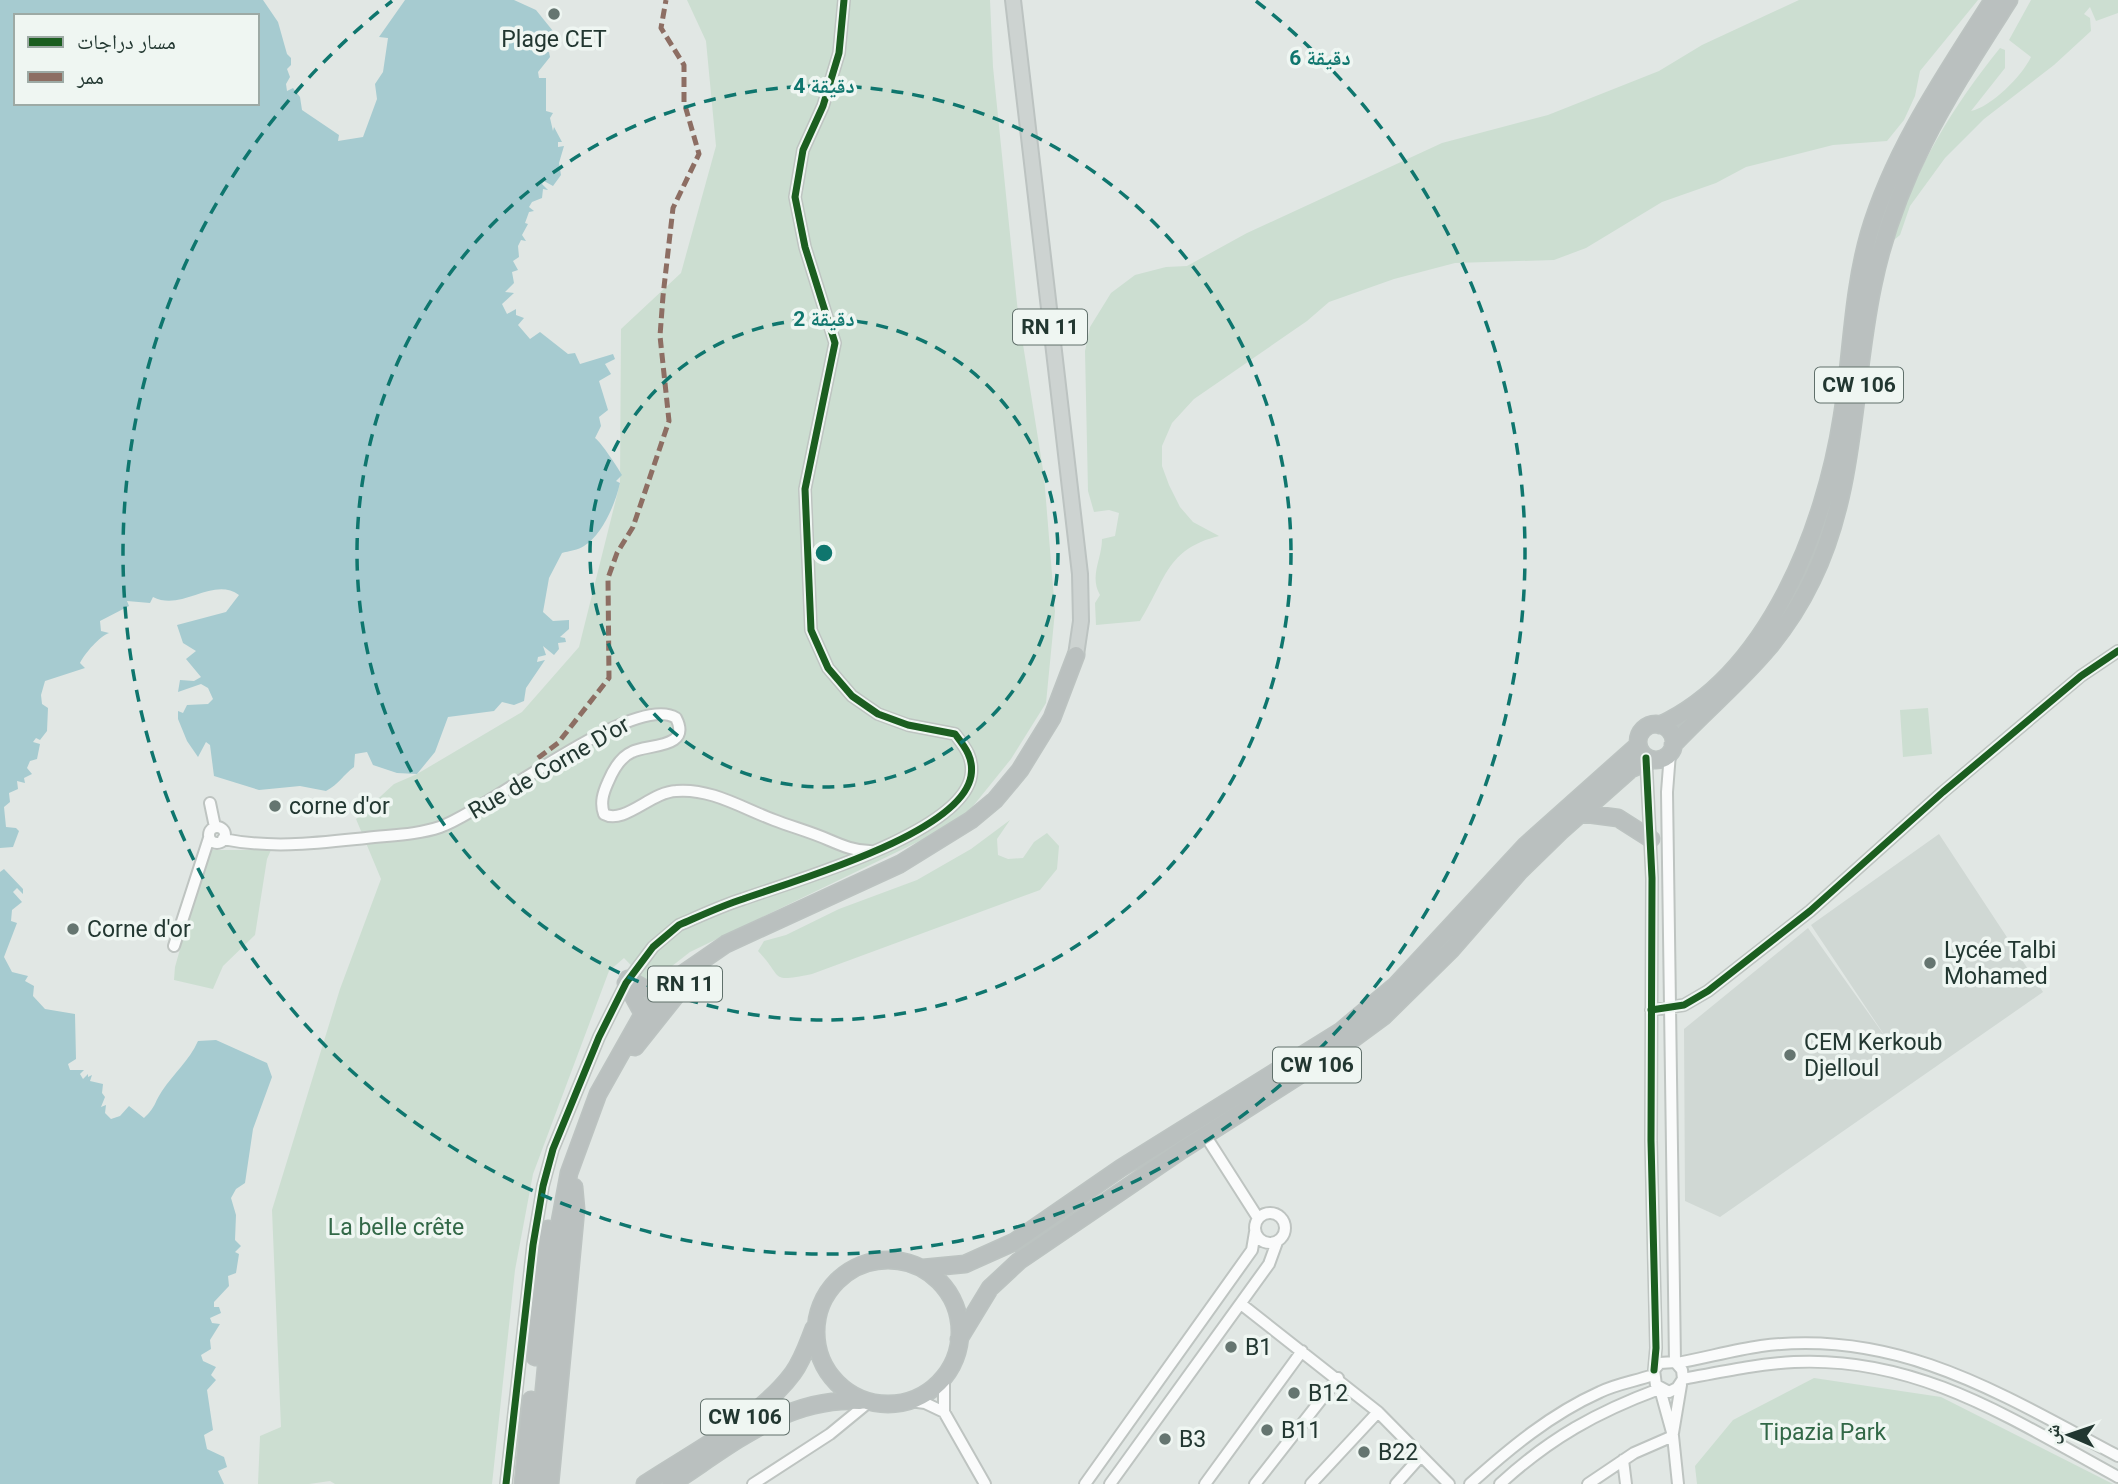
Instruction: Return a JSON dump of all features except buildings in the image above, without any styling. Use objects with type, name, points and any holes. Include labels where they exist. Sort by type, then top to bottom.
[{"type":"highway","name":"CW 106","points":[[1660,725],[1687,709],[1735,664],[1765,626],[1810,541],[1835,461],[1857,282],[1870,232],[1916,124],[1993,0]]},
{"type":"highway","name":"CW 106","points":[[1672,749],[1768,652],[1816,573],[1824,554],[1847,466],[1873,282],[1900,191],[1941,107],[2009,0]]},
{"type":"highway","name":"RN 11","points":[[535,1484],[558,1234],[598,1094],[643,1014],[694,965],[726,944],[900,864],[979,814],[995,800],[1036,746],[1052,718],[1076,655]]},
{"type":"highway","name":"RN 11","points":[[541,1484],[571,1183],[598,1119],[632,1050],[677,993],[707,966],[923,857],[973,825],[998,803],[1036,755],[1051,728],[1070,684],[1076,655]]},
{"type":"highway","points":[[1660,725],[1671,732],[1672,749],[1660,760],[1646,756],[1643,730],[1660,725]]},
{"type":"highway","name":"CW 106","points":[[959,1339],[982,1299],[1003,1274],[1205,1135],[1331,1055],[1384,1016],[1451,950],[1538,852],[1646,756]]},
{"type":"highway","name":"CW 106","points":[[923,1268],[965,1264],[1014,1242],[1121,1168],[1341,1031],[1396,985],[1526,845],[1646,756]]},
{"type":"highway","points":[[1580,813],[1618,818],[1651,839]]},
{"type":"highway","points":[[627,981],[645,989],[674,982]]},
{"type":"highway","points":[[627,981],[643,1014],[642,1028],[632,1050]]},
{"type":"highway","points":[[523,1484],[548,1230],[555,1203],[571,1183]]},
{"type":"highway","points":[[551,1484],[576,1209],[571,1183]]},
{"type":"highway","points":[[891,1260],[923,1268],[940,1281],[952,1298],[959,1319],[959,1339],[954,1359],[944,1377],[929,1391],[910,1401],[890,1404],[869,1402],[850,1394],[834,1380],[822,1363],[816,1343],[816,1322],[827,1293],[841,1276],[859,1265],[891,1260]]},
{"type":"highway","name":"CW 106","points":[[645,1484],[757,1409],[779,1390],[795,1371],[816,1322]]},
{"type":"highway","name":"CW 106","points":[[671,1484],[774,1418],[805,1406],[837,1400],[869,1402]]},
{"type":"main road","name":"RN 11","points":[[1013,0],[1080,574],[1081,621],[1076,655]]},
{"type":"street","points":[[506,1484],[533,1245],[543,1186],[571,1102],[627,981],[653,947],[679,925],[873,852],[933,822],[956,803],[971,778],[971,754],[955,734],[908,725],[878,714],[852,696],[828,668],[811,630],[805,489],[835,343],[805,247],[795,197],[803,150],[823,106],[839,53],[844,0]]},
{"type":"street","points":[[1651,1010],[1684,1005],[1708,990],[1810,911],[1943,792],[2081,676],[2118,651]]},
{"type":"street","name":"Rue de Corne D'or","points":[[212,832],[216,843],[223,839],[251,845],[291,845],[428,831],[485,805],[602,732],[633,718],[661,714],[676,718],[676,738],[668,744],[639,749],[623,758],[615,767],[603,794],[601,805],[604,814],[615,818],[622,817],[642,802],[676,790],[699,792],[722,797],[829,840]]},
{"type":"street","points":[[1672,749],[1667,785],[1670,1009],[1676,1363],[1682,1370],[1673,1436]]},
{"type":"street","points":[[1646,756],[1651,839],[1656,1348],[1653,1373],[1673,1436],[1678,1484]]},
{"type":"street","points":[[174,946],[212,832],[211,803]]},
{"type":"street","points":[[829,840],[855,850],[873,852]]},
{"type":"street","points":[[829,840],[834,853],[834,867]]},
{"type":"street","points":[[1085,1484],[1252,1250],[1258,1218],[1205,1135]]},
{"type":"street","points":[[1110,1484],[1269,1264],[1277,1242],[1286,1230],[1281,1217],[1272,1212],[1258,1218]]},
{"type":"street","points":[[1255,1232],[1261,1241],[1277,1242]]},
{"type":"street","points":[[1241,1304],[1378,1412],[1449,1484]]},
{"type":"street","points":[[1470,1484],[1514,1445],[1552,1418],[1602,1391],[1653,1373],[1660,1363],[1676,1363],[1761,1346],[1797,1344],[1856,1348],[1903,1356],[1971,1378],[2118,1456]]},
{"type":"street","points":[[1205,1484],[1302,1351]]},
{"type":"street","points":[[1500,1484],[1568,1430],[1607,1408],[1660,1389],[1669,1392],[1682,1382],[1762,1364],[1796,1362],[1854,1364],[1899,1372],[1965,1394],[2118,1477]]},
{"type":"street","points":[[944,1377],[944,1412],[985,1484]]},
{"type":"street","points":[[1255,1484],[1338,1378]]},
{"type":"street","points":[[910,1401],[932,1405],[944,1412]]},
{"type":"street","points":[[753,1484],[821,1440],[869,1402]]},
{"type":"street","points":[[1311,1484],[1378,1412]]},
{"type":"street","points":[[1588,1484],[1600,1479],[1623,1460],[1673,1436]]},
{"type":"street","points":[[1396,1484],[1421,1456]]},
{"type":"street","points":[[1623,1460],[1626,1484]]},
{"type":"shaded area","points":[[1939,834],[2043,992],[1720,1217],[1685,1201],[1684,1029],[1808,928],[1889,1042],[1811,925]]},
{"type":"green space","name":"La belle crête","points":[[687,0],[990,0],[993,67],[1018,313],[1044,476],[1055,611],[1046,703],[1011,759],[961,821],[690,952],[649,984],[624,958],[609,971],[533,1174],[515,1270],[492,1484],[335,1484],[330,1481],[309,1484],[258,1484],[260,1436],[281,1427],[272,1210],[340,989],[381,879],[356,819],[394,784],[417,774],[522,712],[579,647],[620,483],[621,329],[681,273],[716,146],[706,41]]},
{"type":"green space","points":[[1799,0],[1978,0],[1920,71],[1915,96],[1904,120],[1887,141],[1833,145],[1746,167],[1716,183],[1662,202],[1586,248],[1554,260],[1455,263],[1394,279],[1329,302],[1307,321],[1194,399],[1172,423],[1162,446],[1162,466],[1169,485],[1180,507],[1193,522],[1219,536],[1201,542],[1178,558],[1169,568],[1140,621],[1096,625],[1095,603],[1100,595],[1096,574],[1102,539],[1115,536],[1119,513],[1109,510],[1094,512],[1088,491],[1085,351],[1090,327],[1111,293],[1135,275],[1166,267],[1187,266],[1247,233],[1442,143],[1548,115],[1659,71],[1702,45]]},
{"type":"green space","points":[[2031,0],[2118,0],[2118,13],[2096,21],[2090,7],[2084,14],[2090,18],[2091,31],[2054,65],[1984,119],[1945,158],[1910,206],[1900,235],[1894,240],[1924,163],[1983,70],[2000,48],[2005,50],[2005,68],[1971,111],[1988,104],[2027,65],[2031,57],[2009,40]]},
{"type":"green space","points":[[1928,708],[1932,754],[1903,757],[1900,710]]},
{"type":"green space","points":[[1010,820],[997,839],[998,855],[1008,859],[1023,858],[1034,842],[1047,833],[1059,846],[1057,869],[1040,890],[812,974],[782,978],[758,951],[764,941],[786,935],[839,909],[917,880],[971,849]]},
{"type":"green space","points":[[208,850],[271,850],[267,859],[255,935],[223,966],[213,989],[174,980],[175,967]]},
{"type":"green space","name":"Tipazia Park","points":[[1814,1378],[1941,1397],[2113,1484],[1697,1484],[1695,1466],[1733,1420]]},
{"type":"water","points":[[0,0],[263,0],[278,22],[287,54],[291,58],[291,65],[287,69],[290,77],[286,84],[287,91],[293,88],[300,97],[302,110],[339,135],[338,141],[363,137],[377,99],[375,84],[383,72],[388,38],[379,37],[405,0],[514,0],[536,10],[557,36],[542,39],[542,51],[549,52],[550,57],[538,72],[539,78],[546,78],[546,111],[553,113],[550,118],[553,131],[554,127],[562,142],[558,142],[558,147],[564,146],[559,163],[561,175],[553,186],[544,181],[542,184],[548,190],[543,189],[542,198],[532,202],[529,207],[534,211],[529,212],[525,223],[528,224],[522,235],[526,241],[521,240],[518,246],[519,257],[513,261],[518,270],[512,272],[514,283],[505,292],[514,293],[502,304],[507,314],[516,309],[516,315],[524,318],[518,325],[530,339],[540,332],[568,354],[575,353],[580,364],[613,354],[615,359],[605,364],[611,374],[599,381],[608,410],[599,417],[601,426],[595,438],[622,475],[616,481],[620,483],[611,510],[597,535],[584,546],[562,553],[549,578],[543,612],[553,621],[569,620],[569,629],[560,637],[565,638],[566,642],[558,643],[559,649],[554,655],[543,646],[546,655],[538,657],[537,662],[545,660],[526,688],[524,701],[514,705],[502,702],[494,711],[448,717],[435,752],[417,774],[397,773],[373,765],[367,752],[355,754],[354,767],[326,791],[300,786],[259,790],[214,776],[210,745],[206,742],[198,757],[187,741],[178,719],[178,711],[183,713],[187,705],[208,704],[213,699],[208,688],[201,684],[178,692],[180,680],[194,681],[201,677],[186,659],[196,651],[183,643],[177,625],[226,612],[239,595],[219,589],[175,600],[153,597],[150,603],[127,601],[129,606],[100,621],[101,631],[109,633],[97,641],[82,659],[80,663],[85,668],[45,681],[41,695],[42,704],[48,708],[47,731],[40,740],[36,738],[33,742],[40,744],[37,759],[30,761],[27,768],[32,774],[24,778],[25,783],[17,781],[18,789],[9,793],[10,802],[4,807],[6,827],[19,831],[13,847],[0,848]]},
{"type":"water","points":[[4,869],[23,889],[23,894],[17,888],[13,892],[22,902],[12,910],[11,921],[17,923],[4,957],[12,972],[28,976],[25,981],[34,986],[33,996],[45,1009],[75,1014],[76,1059],[68,1064],[70,1070],[84,1070],[80,1074],[83,1079],[88,1074],[88,1077],[92,1075],[90,1081],[103,1084],[102,1093],[105,1097],[101,1107],[106,1105],[105,1113],[111,1119],[120,1116],[129,1106],[144,1118],[198,1041],[216,1040],[267,1063],[272,1077],[253,1129],[245,1183],[236,1189],[231,1198],[236,1215],[235,1240],[241,1246],[235,1252],[239,1254],[236,1273],[228,1276],[229,1286],[214,1302],[214,1307],[219,1307],[221,1313],[210,1318],[212,1323],[220,1324],[210,1340],[211,1349],[201,1355],[203,1361],[216,1367],[211,1375],[216,1380],[207,1390],[213,1430],[204,1435],[207,1449],[224,1457],[227,1467],[218,1471],[224,1484],[0,1484],[0,872]]},
{"type":"marked path","points":[[538,758],[558,743],[609,678],[608,578],[617,553],[633,527],[669,421],[660,336],[663,296],[673,208],[699,154],[684,102],[684,65],[661,28],[666,0]]},
{"type":"cycle path","points":[[506,1484],[533,1245],[543,1186],[553,1149],[599,1037],[626,983],[653,947],[679,925],[908,836],[938,817],[960,797],[971,776],[970,758],[955,734],[908,725],[878,714],[852,696],[828,668],[811,630],[805,489],[835,343],[805,247],[795,197],[803,150],[823,106],[839,53],[844,0]]},
{"type":"cycle path","points":[[1651,1010],[1684,1005],[1708,991],[1810,911],[1943,792],[2081,676],[2118,651]]},
{"type":"cycle path","points":[[1646,758],[1652,878],[1654,1370]]},
{"type":"place","name":"Plage CET","points":[[554,14]]},
{"type":"place","name":"corne d'or","points":[[275,806]]},
{"type":"place","name":"Corne d'or","points":[[73,929]]},
{"type":"place","name":"Lycée Talbi Mohamed","points":[[1930,963]]},
{"type":"place","name":"CEM Kerkoub Djelloul","points":[[1790,1055]]},
{"type":"place","name":"B1","points":[[1231,1347]]},
{"type":"place","name":"B12","points":[[1294,1393]]},
{"type":"place","name":"B11","points":[[1267,1430]]},
{"type":"place","name":"B3","points":[[1165,1439]]},
{"type":"place","name":"B22","points":[[1364,1452]]}]
